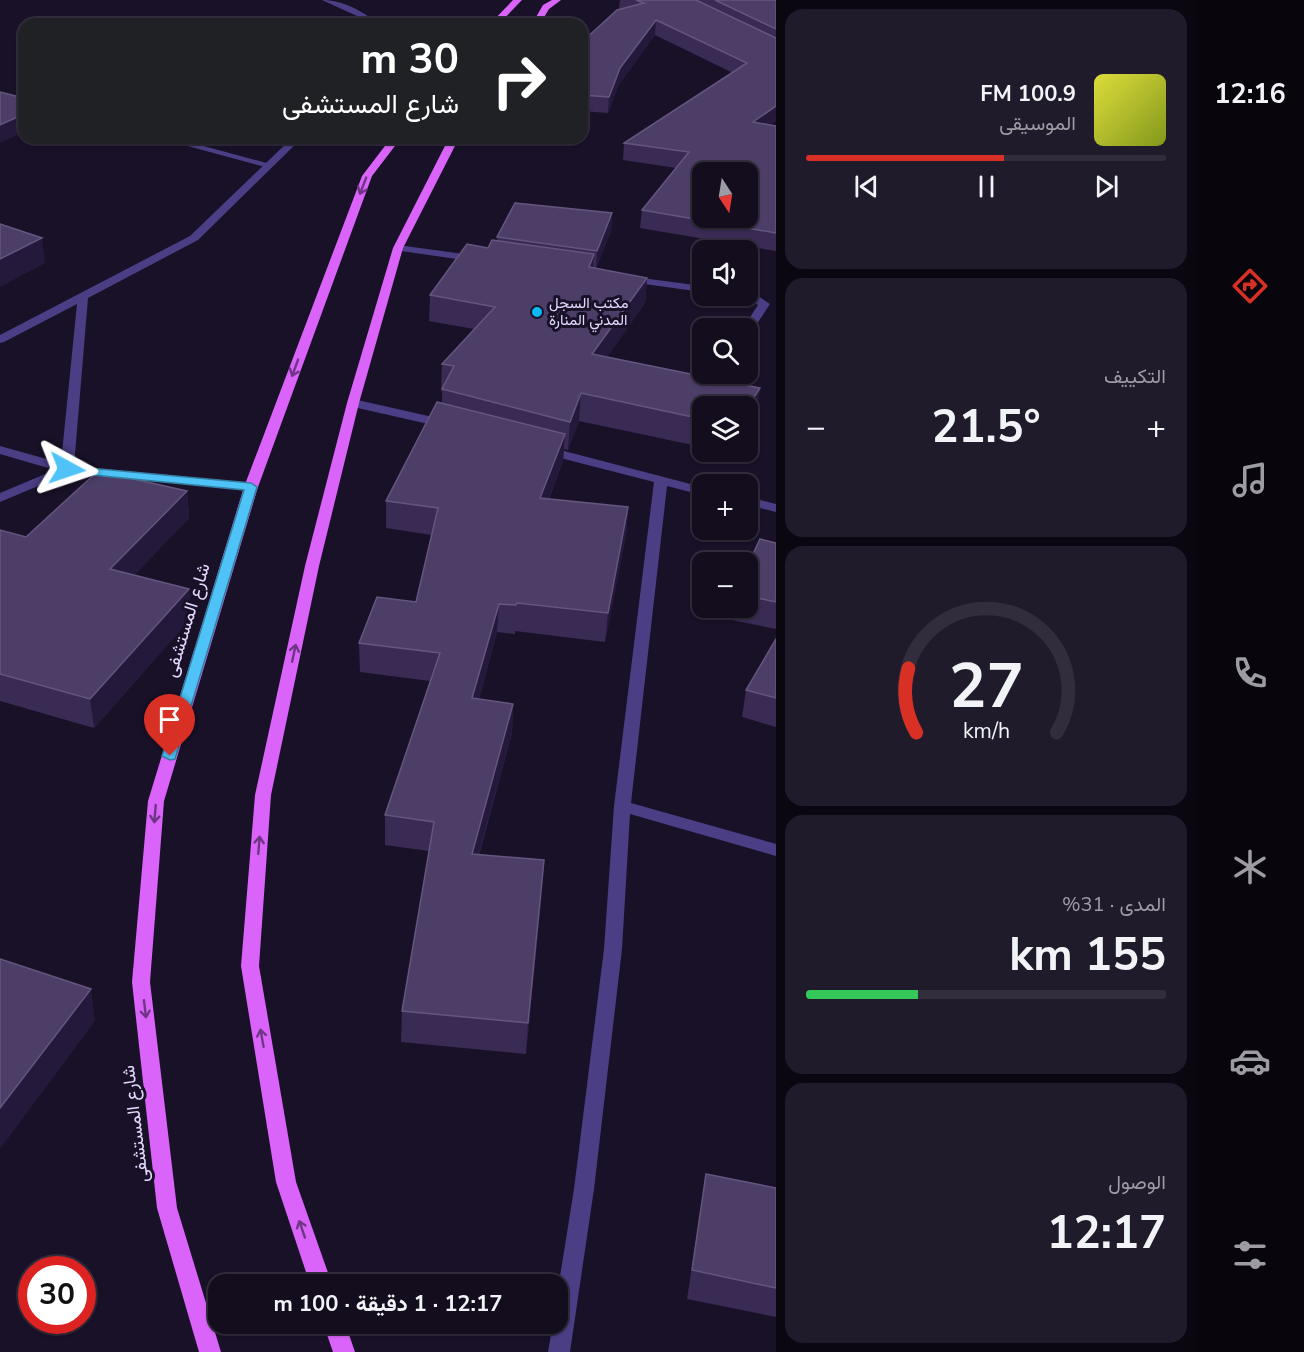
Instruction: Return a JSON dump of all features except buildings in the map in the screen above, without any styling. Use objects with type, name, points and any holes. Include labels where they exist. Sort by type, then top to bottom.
[{"type":"main road","points":[[500,18],[518,0]]},
{"type":"main road","points":[[540,18],[546,7],[557,0]]},
{"type":"main road","name":"شارع المستشفى","points":[[210,1352],[167,1208],[141,982],[156,801],[251,487],[366,176],[391,144]]},
{"type":"main road","points":[[318,1274],[286,1182],[250,966],[263,795],[312,566],[353,403],[398,248],[451,144]]},
{"type":"main road","points":[[338,1334],[344,1352]]},
{"type":"street","points":[[331,1],[365,18]]},
{"type":"street","points":[[187,144],[269,165]]},
{"type":"street","points":[[0,339],[194,238],[291,144]]},
{"type":"street","points":[[398,248],[491,260]]},
{"type":"street","points":[[620,278],[692,288]]},
{"type":"street","points":[[67,469],[83,296]]},
{"type":"street","points":[[755,318],[764,304],[758,300]]},
{"type":"street","points":[[709,391],[714,384]]},
{"type":"street","points":[[353,403],[457,427]]},
{"type":"street","points":[[536,448],[692,488]]},
{"type":"street","points":[[0,450],[67,469],[251,487]]},
{"type":"street","points":[[0,498],[67,469]]},
{"type":"street","points":[[559,1352],[584,1189],[613,949],[622,806],[661,481]]},
{"type":"street","points":[[758,504],[776,508]]},
{"type":"street","points":[[622,806],[776,850]]},
{"type":"place","name":"مكتب السجل المدني المنارة","points":[[537,312]]},
{"type":"route","points":[[67,469],[251,487],[170,756]]}]
